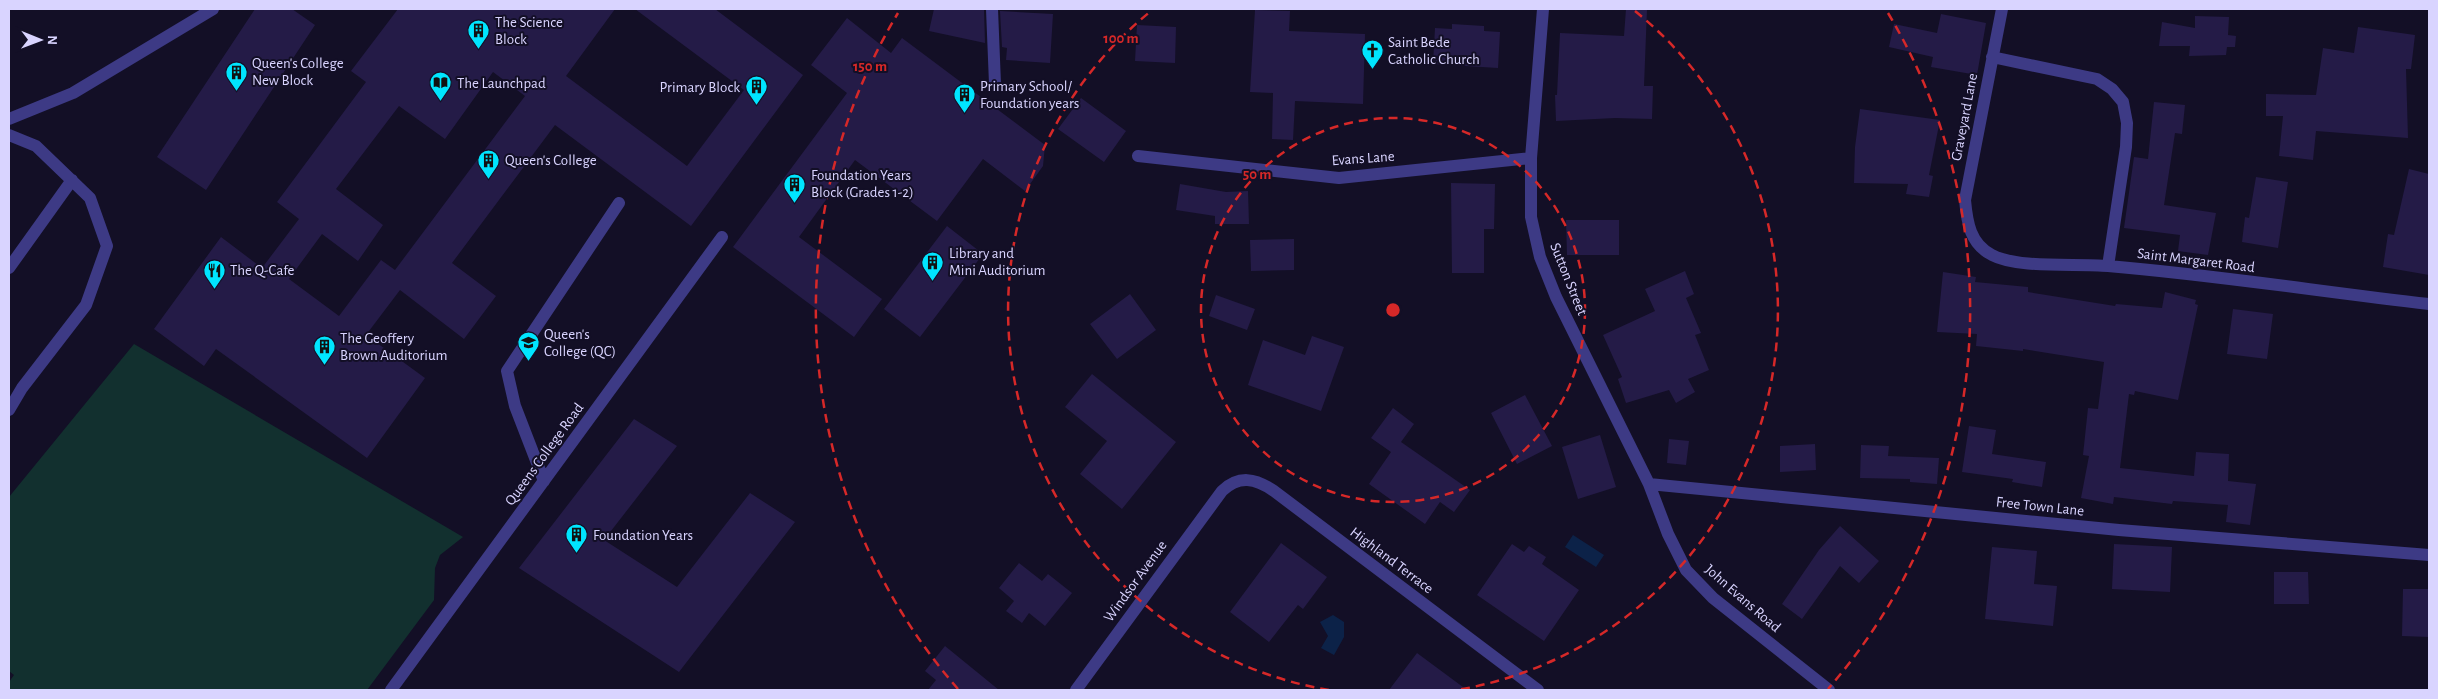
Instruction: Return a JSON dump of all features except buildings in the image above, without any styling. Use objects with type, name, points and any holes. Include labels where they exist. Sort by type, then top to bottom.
[{"type":"street","points":[[9,119],[73,93],[213,9]]},
{"type":"street","points":[[992,9],[995,84]]},
{"type":"street","name":"Sutton Street","points":[[1543,9],[1531,158],[1530,217],[1540,257],[1556,297],[1649,484]]},
{"type":"street","name":"Graveyard Lane","points":[[1970,232],[1964,200],[2002,9]]},
{"type":"street","points":[[1992,57],[2097,78],[2112,89],[2123,102],[2127,122],[2126,147],[2108,266]]},
{"type":"street","points":[[9,135],[36,146],[90,198],[107,246],[86,305],[22,388],[9,410]]},
{"type":"street","name":"Evans Lane","points":[[1138,156],[1339,178],[1531,158]]},
{"type":"street","points":[[9,268],[72,180]]},
{"type":"street","points":[[544,481],[515,406],[507,371],[619,203]]},
{"type":"street","name":"Saint Margaret Road","points":[[1970,232],[1990,254],[2002,259],[2108,266],[2429,304]]},
{"type":"street","name":"Queens College Road","points":[[391,690],[722,236]]},
{"type":"street","name":"Highland Terrace","points":[[1222,491],[1228,485],[1242,480],[1256,481],[1265,485],[1538,690]]},
{"type":"street","name":"Free Town Lane","points":[[1649,484],[2118,530],[2429,555]]},
{"type":"street","name":"John Evans Road","points":[[1649,484],[1668,534],[1686,570],[1713,598],[1829,690]]},
{"type":"street","name":"Windsor Avenue","points":[[1076,690],[1222,491]]},
{"type":"green space","points":[[134,344],[463,537],[440,555],[435,568],[434,600],[367,690],[9,690],[9,682],[14,675],[9,671],[9,497]]},
{"type":"water","points":[[1573,535],[1604,555],[1596,567],[1565,547]]},
{"type":"water","points":[[1333,615],[1344,622],[1344,637],[1334,655],[1321,648],[1328,636],[1320,622]]},
{"type":"place","name":"The Science Block","points":[[479,50]]},
{"type":"place","name":"Saint Bede Catholic Church","points":[[1372,70]]},
{"type":"place","name":"Queen's College New Block","points":[[236,91]]},
{"type":"place","name":"The Launchpad","points":[[441,102]]},
{"type":"place","name":"Primary Block","points":[[756,106]]},
{"type":"place","name":"Primary School/ Foundation years","points":[[964,114]]},
{"type":"place","name":"Queen's College","points":[[489,179]]},
{"type":"place","name":"Foundation Years Block (Grades 1-2)","points":[[795,203]]},
{"type":"place","name":"Library and Mini Auditorium","points":[[933,281]]},
{"type":"place","name":"The Q-Cafe","points":[[214,289]]},
{"type":"place","name":"Queen's College (QC)","points":[[528,362]]},
{"type":"place","name":"The Geoffery Brown Auditorium","points":[[324,366]]},
{"type":"place","name":"Foundation Years","points":[[577,554]]}]
